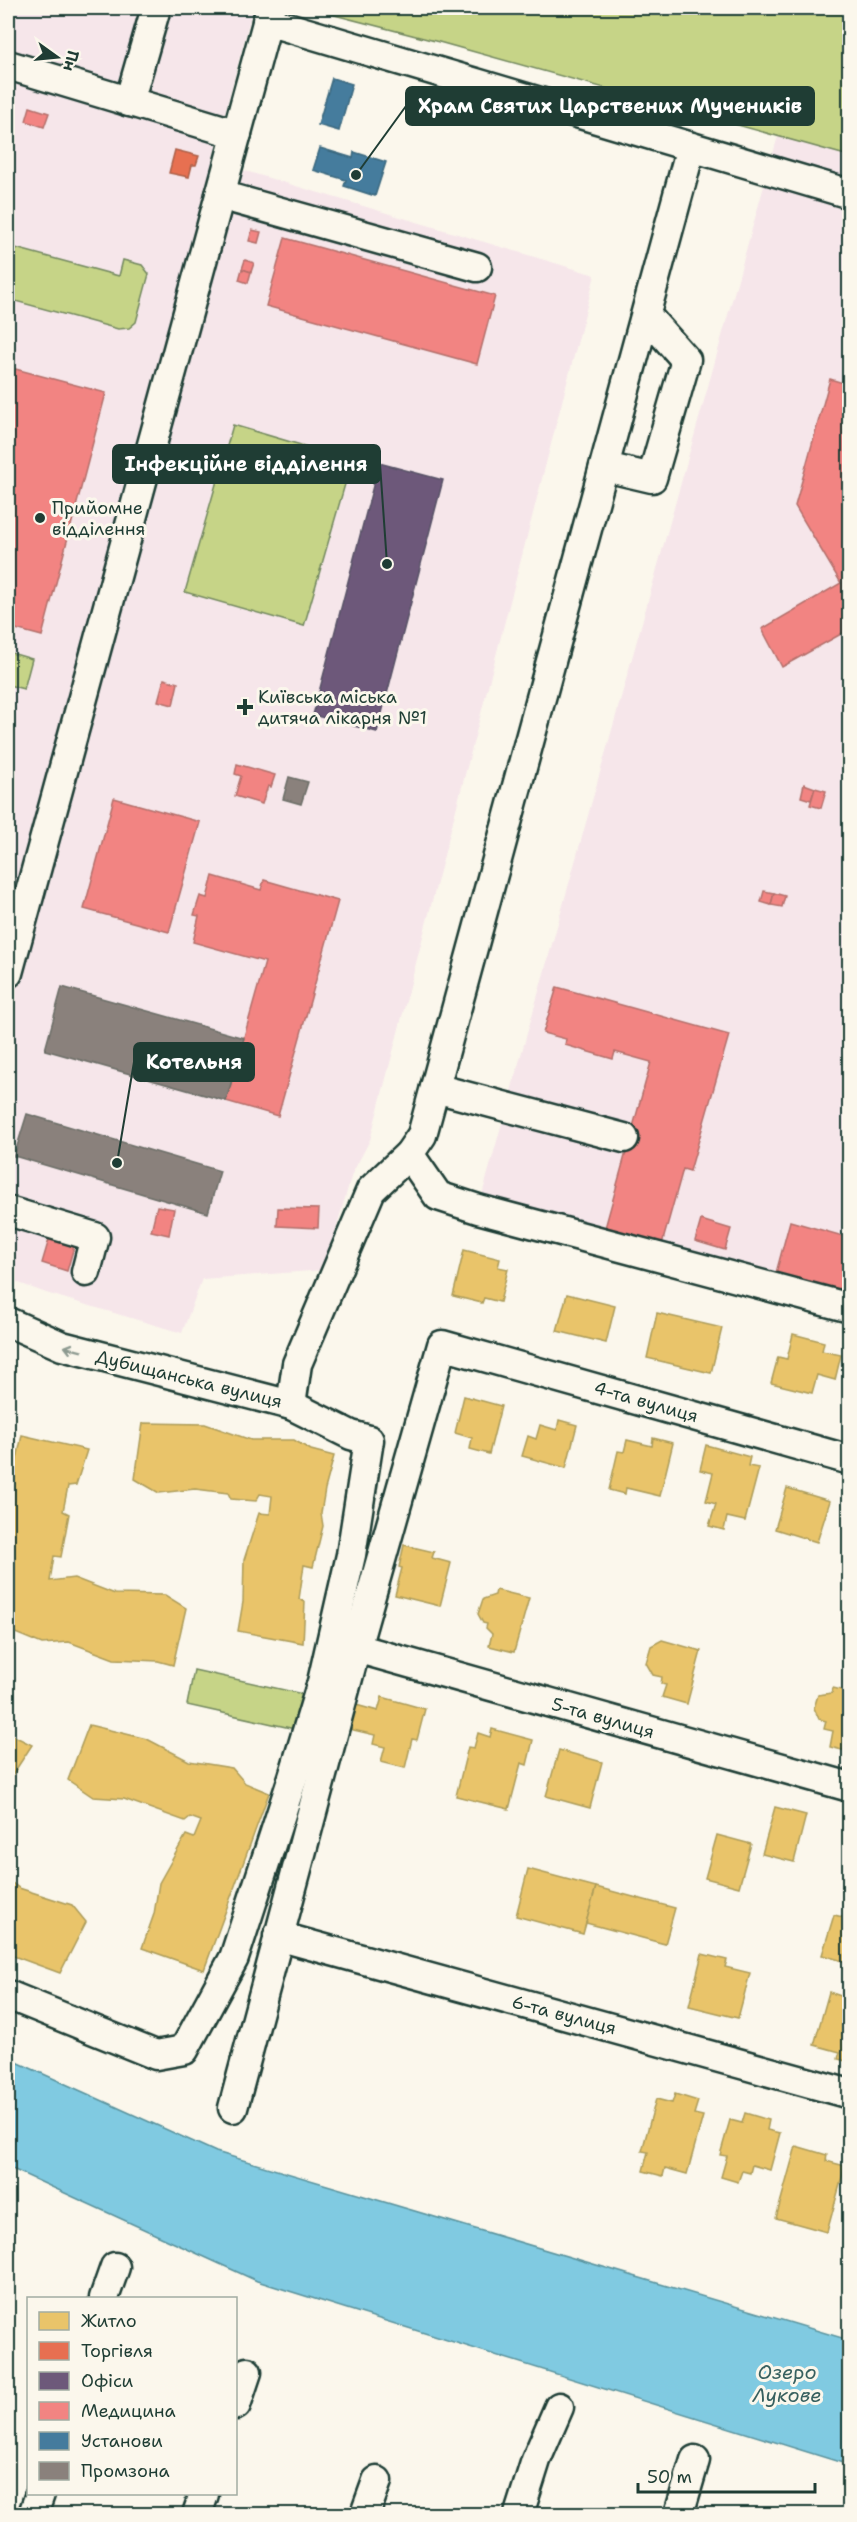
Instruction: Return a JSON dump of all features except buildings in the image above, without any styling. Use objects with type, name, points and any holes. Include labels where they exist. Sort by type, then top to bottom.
[{"type":"street","points":[[129,102],[156,8]]},
{"type":"street","points":[[8,973],[269,14],[691,147],[849,194]]},
{"type":"street","points":[[8,65],[237,134]]},
{"type":"street","points":[[291,1405],[297,1364],[371,1190],[409,1154],[422,1135],[691,147]]},
{"type":"street","points":[[220,195],[477,267]]},
{"type":"street","points":[[604,467],[652,478],[686,360],[646,315]]},
{"type":"street","points":[[435,1088],[624,1138]]},
{"type":"street","points":[[409,1154],[438,1196],[478,1209],[849,1308]]},
{"type":"street","points":[[8,1211],[95,1237],[86,1272]]},
{"type":"street","name":"Дубищанська вулиця","points":[[8,1322],[62,1346],[291,1405],[351,1435],[369,1440],[348,1566],[322,1682],[234,1958],[184,2050],[156,2055],[8,1995]]},
{"type":"street","name":"4-та вулиця","points":[[356,1648],[442,1345],[849,1460]]},
{"type":"street","points":[[233,2108],[356,1648]]},
{"type":"street","name":"5-та вулиця","points":[[356,1648],[849,1787]]},
{"type":"street","name":"6-та вулиця","points":[[278,1936],[849,2094]]},
{"type":"street","points":[[105,2297],[115,2267]]},
{"type":"street","points":[[237,2402],[247,2372]]},
{"type":"street","points":[[519,2514],[536,2460],[559,2407]]},
{"type":"street","points":[[679,2514],[695,2460]]},
{"type":"street","points":[[365,2514],[377,2481]]},
{"type":"street","points":[[33,2514],[39,2495]]},
{"type":"street","points":[[197,2514],[203,2495]]},
{"type":"shaded area","name":"Київська міська дитяча лікарня №1","points":[[8,8],[253,8],[212,161],[595,275],[370,1140],[352,1174],[324,1270],[202,1279],[182,1333],[46,1293],[8,1279]]},
{"type":"shaded area","points":[[778,136],[849,156],[849,1318],[478,1209]]},
{"type":"green space","points":[[324,8],[849,8],[849,156],[327,13]]},
{"type":"green space","points":[[8,246],[119,276],[123,260],[142,265],[149,274],[136,322],[129,328],[118,329],[8,299]]},
{"type":"green space","points":[[233,425],[352,460],[304,626],[185,592]]},
{"type":"green space","points":[[8,652],[32,659],[24,689],[8,685]]},
{"type":"green space","points":[[194,1670],[303,1694],[295,1729],[187,1705]]},
{"type":"water","name":"Озеро Лукове","points":[[8,2058],[216,2152],[849,2340],[849,2465],[257,2281],[8,2167]]},
{"type":"place","name":"Храм Святих Царствених Мучеників","points":[[356,175]]},
{"type":"place","name":"Прийомне відділення","points":[[40,518]]},
{"type":"place","name":"Інфекційне відділення","points":[[387,564]]},
{"type":"place","name":"Київська міська дитяча лікарня №1","points":[[245,707]]},
{"type":"place","name":"Котельня","points":[[117,1163]]}]
